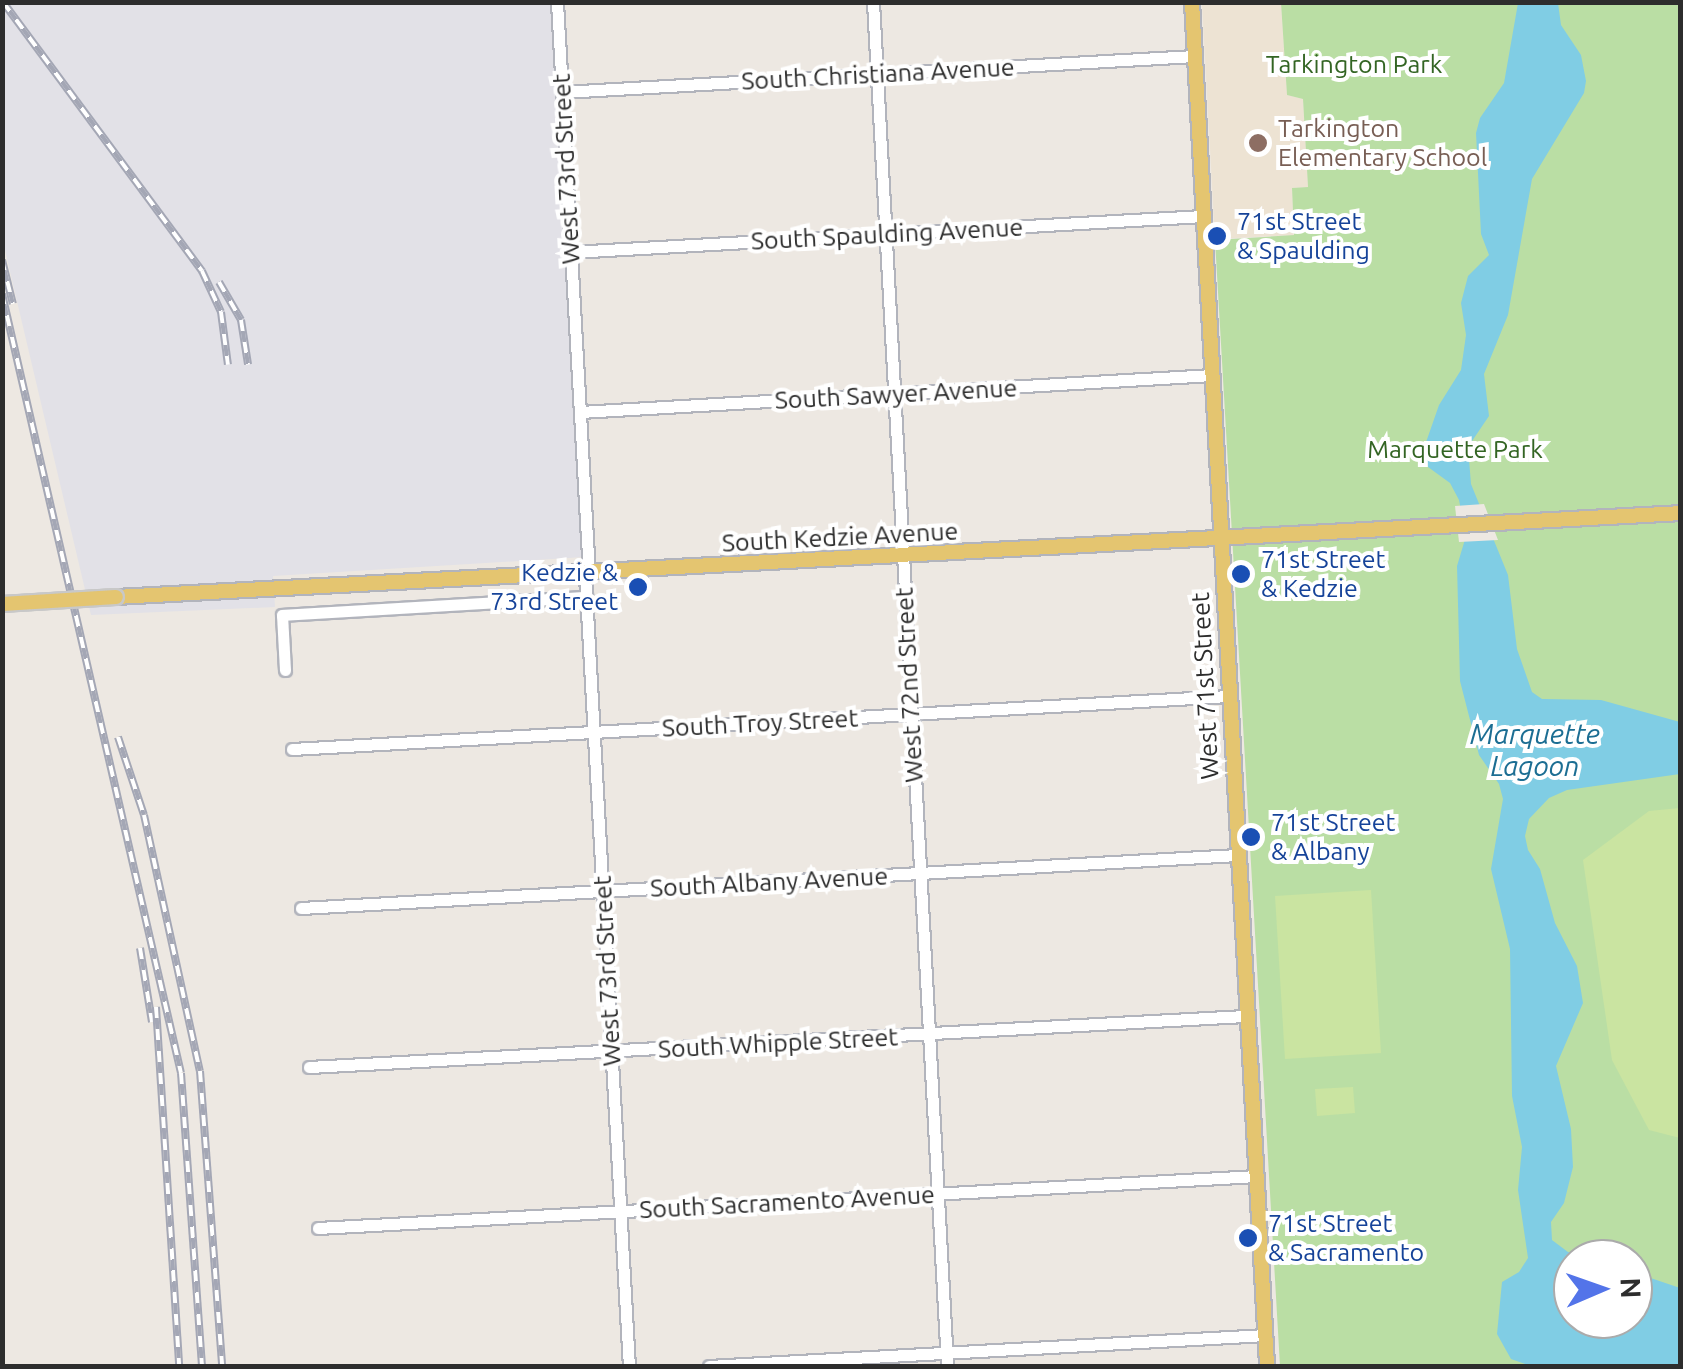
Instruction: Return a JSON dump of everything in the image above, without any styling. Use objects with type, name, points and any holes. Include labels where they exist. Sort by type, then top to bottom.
[{"type":"main road","name":"West 71st Street","points":[[1192,2],[1266,1366]]},
{"type":"main road","name":"South Kedzie Avenue","points":[[2,604],[1680,512]]},
{"type":"street","name":"West 73rd Street","points":[[557,2],[629,1366]]},
{"type":"street","name":"West 72nd Street","points":[[873,2],[947,1360]]},
{"type":"street","name":"South Christiana Avenue","points":[[562,92],[1195,56]]},
{"type":"street","name":"South Spaulding Avenue","points":[[571,252],[1204,216]]},
{"type":"street","name":"South Sawyer Avenue","points":[[580,412],[1212,375]]},
{"type":"street","points":[[285,670],[282,615],[586,597]]},
{"type":"street","name":"South Troy Street","points":[[292,749],[1228,696]]},
{"type":"street","name":"South Albany Avenue","points":[[301,908],[1237,855]]},
{"type":"street","name":"South Whipple Street","points":[[309,1068],[1246,1016]]},
{"type":"street","name":"South Sacramento Avenue","points":[[318,1228],[1256,1176]]},
{"type":"street","points":[[709,1366],[947,1360],[1265,1335]]},
{"type":"shaded area","points":[[2,3],[552,3],[584,557],[273,576],[275,607],[91,615],[3,242]]},
{"type":"shaded area","name":"Tarkington Elementary School","points":[[1202,3],[1281,3],[1287,95],[1303,99],[1308,187],[1292,188],[1294,235],[1215,239]]},
{"type":"green space","name":"Marquette Park","points":[[1281,3],[1680,3],[1680,1366],[1280,1366],[1215,240],[1294,235],[1292,188],[1308,187],[1303,99],[1287,95]]},
{"type":"green space","points":[[1680,808],[1680,1138],[1649,1130],[1612,1060],[1583,860],[1649,811]]},
{"type":"green space","points":[[1371,890],[1381,1053],[1285,1059],[1275,896]]},
{"type":"green space","points":[[1353,1087],[1355,1113],[1317,1116],[1315,1089]]},
{"type":"water","name":"Marquette Lagoon","points":[[1518,3],[1558,3],[1561,25],[1581,55],[1584,93],[1532,179],[1508,315],[1484,374],[1489,416],[1468,447],[1471,484],[1508,575],[1517,649],[1532,692],[1542,699],[1601,700],[1680,722],[1680,774],[1567,790],[1549,798],[1529,819],[1525,836],[1528,850],[1540,869],[1555,923],[1577,966],[1583,1003],[1556,1066],[1571,1129],[1573,1167],[1564,1203],[1551,1222],[1553,1339],[1653,1339],[1653,1279],[1680,1288],[1680,1366],[1531,1366],[1511,1359],[1497,1334],[1502,1282],[1519,1272],[1528,1258],[1518,1190],[1522,1147],[1512,1096],[1510,949],[1491,869],[1503,799],[1499,784],[1479,755],[1460,681],[1457,566],[1466,536],[1459,500],[1450,483],[1428,467],[1424,448],[1439,405],[1461,370],[1466,335],[1461,303],[1468,276],[1489,255],[1481,234],[1476,133],[1480,118],[1504,83]]},
{"type":"pier","points":[[1484,504],[1498,540],[1459,542],[1455,506]]},
{"type":"railway","points":[[3,2],[202,271],[221,312],[228,365]]},
{"type":"railway","points":[[2,260],[13,304]]},
{"type":"railway","points":[[219,282],[241,320],[248,364]]},
{"type":"railway","points":[[2,294],[181,1073],[202,1366]]},
{"type":"railway","points":[[118,737],[144,815],[200,1071],[222,1366]]},
{"type":"railway","points":[[140,948],[152,1022]]},
{"type":"railway","points":[[156,1007],[179,1366]]},
{"type":"place","name":"Tarkington Elementary School","points":[[1258,143]]},
{"type":"place","name":"71st Street & Spaulding","points":[[1217,236]]},
{"type":"place","name":"71st Street & Kedzie","points":[[1241,574]]},
{"type":"place","name":"Kedzie & 73rd Street","points":[[638,587]]},
{"type":"place","name":"71st Street & Albany","points":[[1251,837]]},
{"type":"place","name":"71st Street & Sacramento","points":[[1248,1238]]},
{"type":"park label","name":"Tarkington Park","points":[[1354,64]]}]
